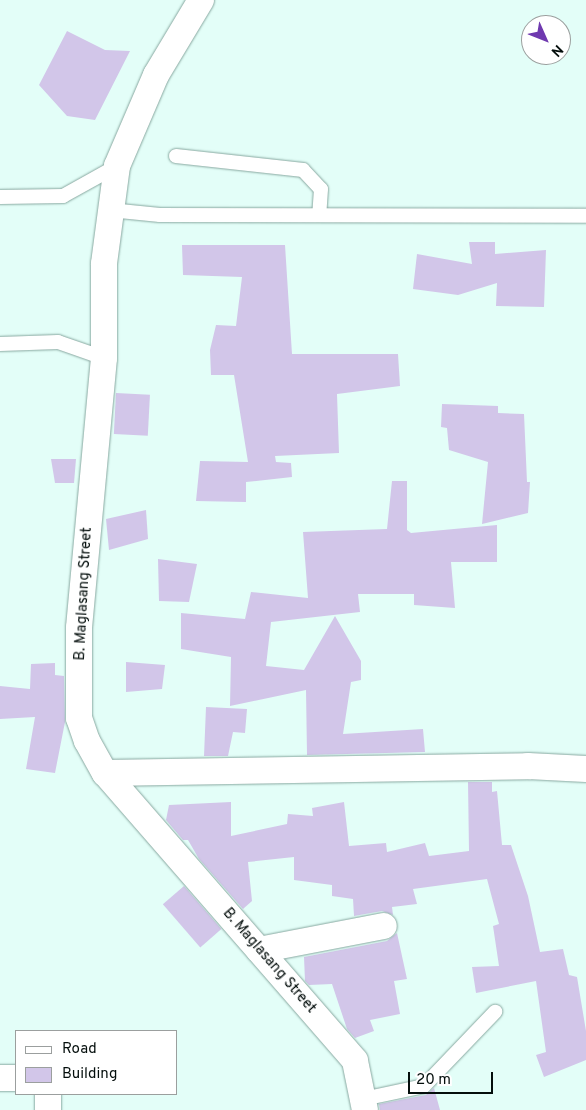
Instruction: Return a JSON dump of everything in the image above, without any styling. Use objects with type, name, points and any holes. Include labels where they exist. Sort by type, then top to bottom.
[{"type":"street","name":"B. Maglasang Street","points":[[201,0],[156,75],[117,166],[104,264],[104,358],[79,628],[80,718],[87,741],[105,773],[355,1061],[364,1105]]},
{"type":"street","points":[[105,773],[528,766],[586,769]]},
{"type":"street","points":[[259,950],[384,926]]},
{"type":"street","points":[[0,1078],[15,1078]]},
{"type":"street","points":[[48,1095],[48,1110]]},
{"type":"lane","points":[[176,156],[302,170],[321,189],[319,215]]},
{"type":"lane","points":[[0,197],[63,196],[117,166]]},
{"type":"lane","points":[[110,210],[160,215],[586,216]]},
{"type":"lane","points":[[0,344],[58,342],[104,358]]},
{"type":"lane","points":[[364,1105],[424,1086],[495,1012]]},
{"type":"building","points":[[67,31],[105,50],[130,51],[95,120],[67,116],[39,85]]},
{"type":"building","points":[[469,242],[495,242],[495,254],[546,250],[544,307],[496,306],[497,283],[458,295],[413,289],[417,254],[472,264]]},
{"type":"building","points":[[182,245],[285,245],[292,354],[398,354],[400,386],[337,394],[339,453],[275,456],[276,462],[291,463],[292,477],[246,482],[246,502],[196,501],[200,461],[248,462],[234,375],[211,375],[210,350],[216,325],[236,326],[242,277],[183,275]]},
{"type":"building","points":[[116,393],[150,395],[148,436],[114,434]]},
{"type":"building","points":[[442,404],[498,406],[498,413],[524,414],[527,482],[530,482],[528,513],[482,524],[488,462],[449,450],[447,428],[441,427]]},
{"type":"building","points":[[51,459],[76,459],[74,483],[55,483]]},
{"type":"building","points":[[392,481],[407,481],[407,530],[411,533],[497,525],[497,562],[451,562],[455,608],[414,605],[414,594],[358,594],[360,612],[271,622],[266,666],[304,670],[335,616],[361,661],[361,680],[351,682],[343,734],[423,729],[425,752],[307,755],[306,690],[230,706],[231,657],[181,649],[181,613],[245,619],[251,592],[308,598],[303,532],[387,529]]},
{"type":"building","points":[[146,510],[148,539],[109,550],[106,519]]},
{"type":"building","points":[[158,559],[197,564],[189,602],[159,601]]},
{"type":"building","points":[[126,662],[165,665],[162,689],[126,692]]},
{"type":"building","points":[[55,663],[55,675],[64,676],[65,722],[55,773],[26,769],[35,717],[0,719],[0,686],[30,689],[31,664]]},
{"type":"building","points":[[206,707],[247,709],[245,733],[233,732],[228,756],[204,756]]},
{"type":"building","points":[[468,782],[492,782],[492,792],[497,791],[502,845],[511,845],[528,896],[540,952],[563,949],[569,975],[577,977],[586,1031],[586,1060],[544,1077],[536,1055],[546,1052],[536,981],[476,993],[472,967],[499,966],[493,926],[499,924],[487,879],[413,889],[417,904],[392,907],[393,915],[382,911],[354,916],[353,899],[332,896],[332,885],[294,880],[294,857],[248,862],[252,901],[243,909],[199,859],[188,840],[183,840],[166,820],[169,805],[231,802],[231,836],[287,824],[288,814],[313,816],[312,808],[344,802],[349,846],[386,843],[387,852],[425,843],[429,856],[469,851]]},
{"type":"building","points":[[184,886],[221,929],[200,947],[163,904]]},
{"type":"building","points":[[397,933],[407,979],[394,981],[400,1014],[370,1020],[374,1031],[355,1038],[347,1029],[332,984],[309,985],[305,981],[304,957],[387,941]]},
{"type":"building","points":[[434,1088],[440,1110],[380,1110],[379,1104],[426,1095]]}]
